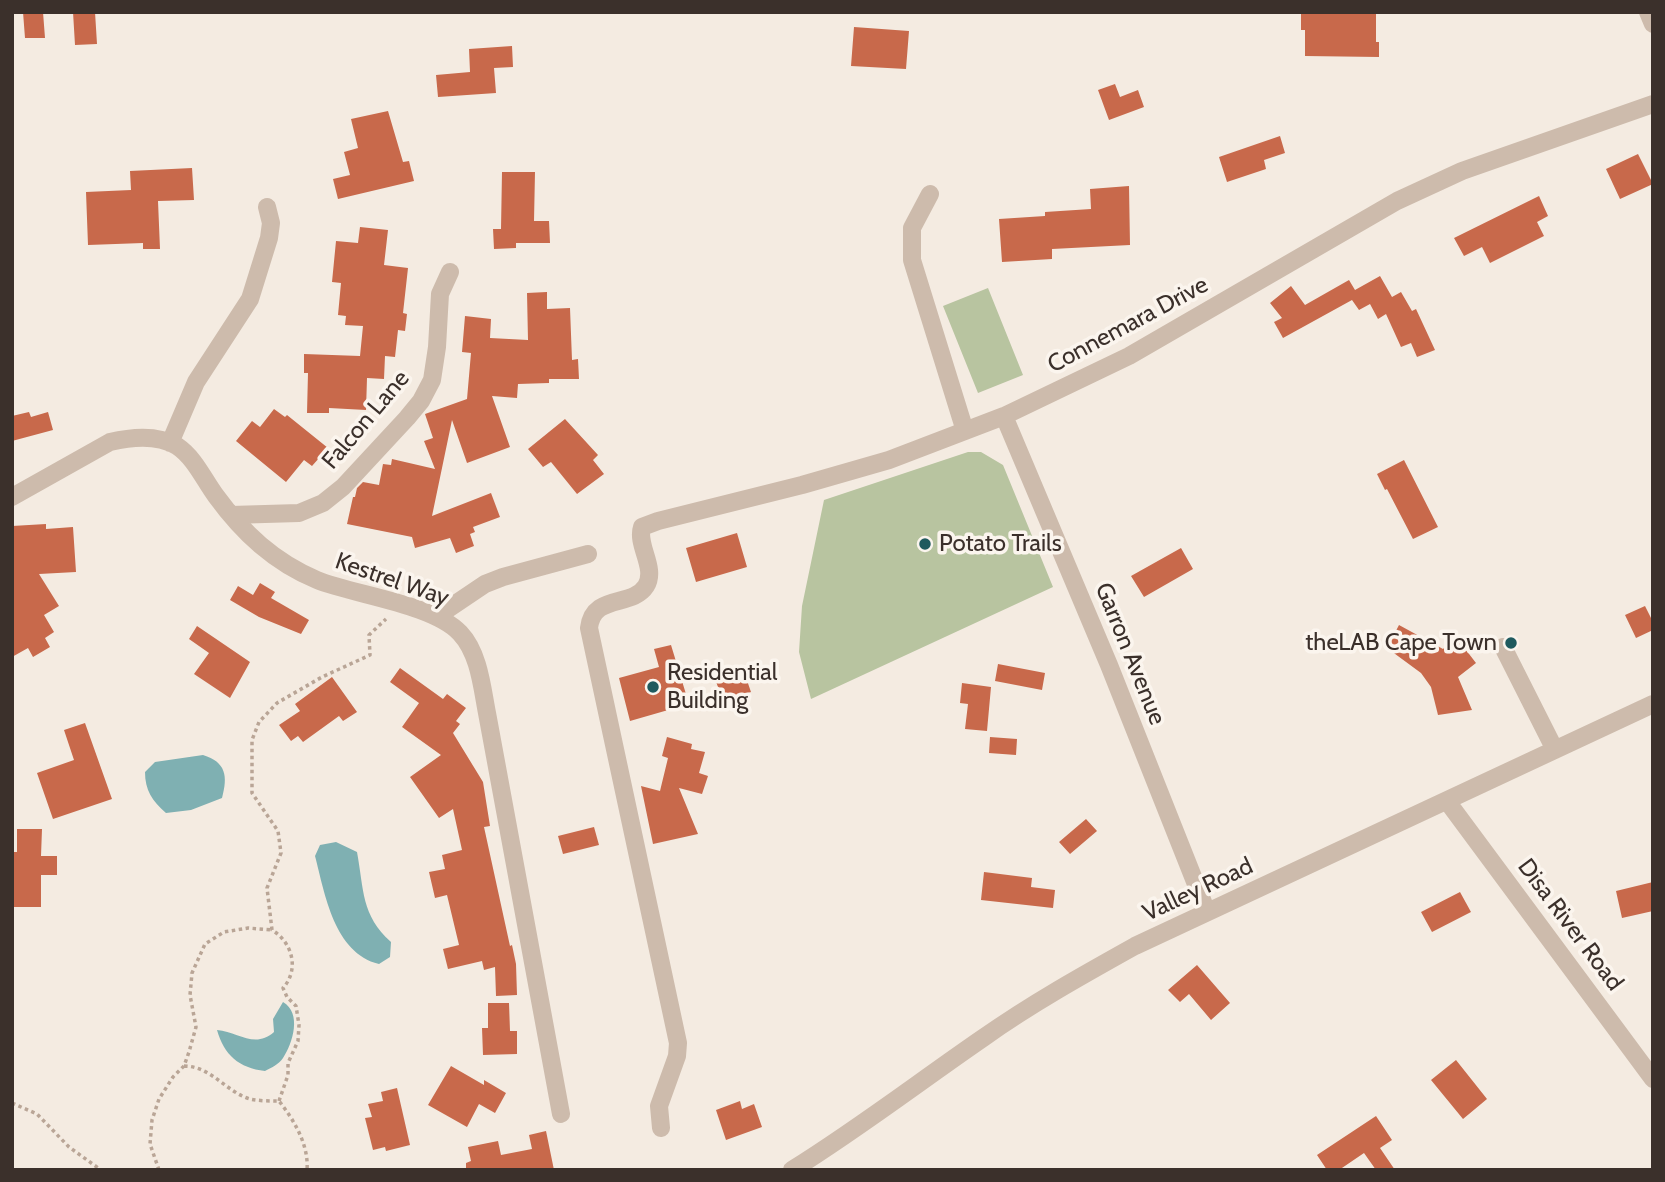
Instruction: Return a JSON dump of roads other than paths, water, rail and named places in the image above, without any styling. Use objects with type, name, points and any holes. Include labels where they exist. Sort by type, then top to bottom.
[{"type":"street","points":[[1648,12],[1653,24]]},
{"type":"street","name":"Connemara Drive","points":[[661,1128],[659,1106],[677,1056],[678,1043],[589,628],[591,617],[596,611],[645,588],[649,576],[640,536],[641,529],[646,524],[889,460],[1004,416],[1129,356],[1397,201],[1462,171],[1653,104]]},
{"type":"street","points":[[930,194],[912,228],[912,260],[965,431]]},
{"type":"street","points":[[12,498],[110,442],[145,438],[170,443],[196,382],[250,299],[269,238],[271,223],[267,207]]},
{"type":"street","name":"Falcon Lane","points":[[231,515],[299,513],[323,503],[343,487],[407,418],[421,401],[432,380],[440,294],[450,272]]},
{"type":"street","name":"Garron Avenue","points":[[1004,416],[1103,652],[1207,912]]},
{"type":"street","name":"Kestrel Way","points":[[170,443],[187,455],[231,515],[264,550],[290,567],[318,580],[436,617],[461,634],[476,662],[515,855],[561,1114]]},
{"type":"street","points":[[436,617],[485,584],[588,554]]},
{"type":"street","points":[[1503,647],[1555,750]]},
{"type":"street","name":"Valley Road","points":[[792,1170],[872,1118],[985,1036],[1052,993],[1135,946],[1653,704]]},
{"type":"street","name":"Disa River Road","points":[[1447,801],[1653,1079]]},
{"type":"water","points":[[203,755],[221,766],[225,777],[222,798],[191,810],[166,813],[150,795],[145,772],[155,762]]},
{"type":"water","points":[[336,842],[357,852],[369,912],[381,932],[391,942],[390,957],[379,964],[364,958],[351,948],[328,904],[315,856],[320,845]]},
{"type":"water","points":[[283,1002],[292,1013],[294,1028],[287,1052],[281,1060],[265,1071],[248,1067],[234,1059],[224,1047],[217,1030],[253,1039],[267,1037],[274,1032],[273,1019]]},
{"type":"place","name":"Potato Trails","points":[[925,544]]},
{"type":"place","name":"theLAB Cape Town","points":[[1511,643]]},
{"type":"place","name":"Residential Building","points":[[653,687]]}]
